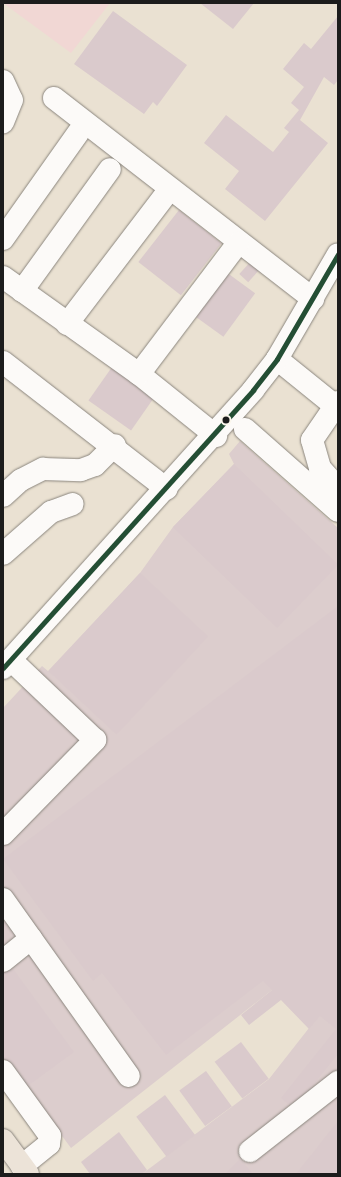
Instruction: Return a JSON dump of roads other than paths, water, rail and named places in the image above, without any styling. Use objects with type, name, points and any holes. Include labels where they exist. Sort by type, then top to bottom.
[{"type":"main road","points":[[3,1140],[25,1170]]},
{"type":"street","points":[[3,81],[12,100],[3,122]]},
{"type":"street","points":[[54,98],[313,299]]},
{"type":"street","points":[[3,239],[78,133]]},
{"type":"street","points":[[22,291],[110,169]]},
{"type":"street","points":[[67,324],[170,189]]},
{"type":"street","points":[[139,374],[238,242]]},
{"type":"street","points":[[3,834],[95,740],[7,664],[216,436],[277,359],[338,254]]},
{"type":"street","points":[[3,277],[139,374],[216,436]]},
{"type":"street","points":[[277,359],[336,403],[312,440],[320,468],[338,488]]},
{"type":"street","points":[[3,362],[115,445],[167,488]]},
{"type":"street","points":[[245,429],[338,512]]},
{"type":"street","points":[[3,496],[21,480],[43,469],[81,470],[95,465],[115,445]]},
{"type":"street","points":[[3,554],[51,512],[73,504]]},
{"type":"street","points":[[3,899],[129,1076]]},
{"type":"street","points":[[3,961],[31,938]]},
{"type":"street","points":[[3,1071],[50,1136],[49,1144],[25,1170]]},
{"type":"street","points":[[250,1151],[338,1082]]}]
